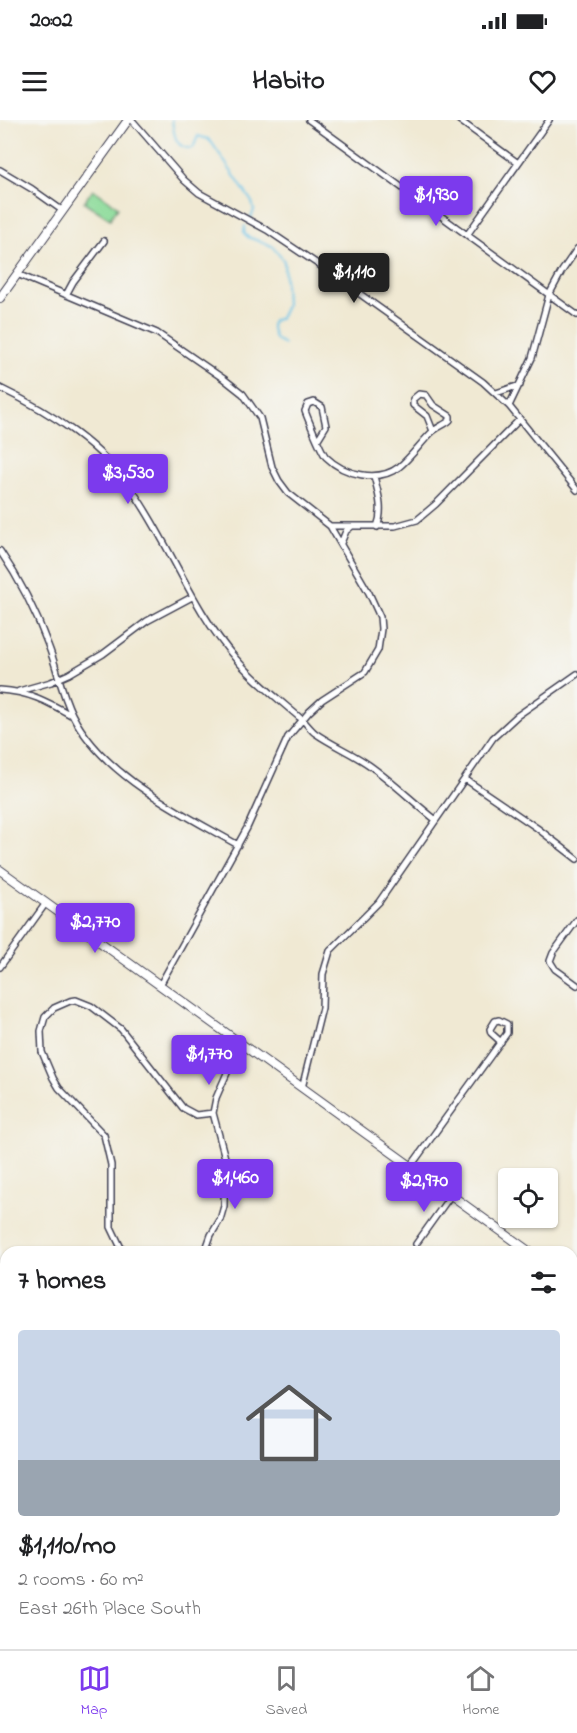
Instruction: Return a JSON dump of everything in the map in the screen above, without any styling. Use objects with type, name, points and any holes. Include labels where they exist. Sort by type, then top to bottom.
[{"type":"main road","points":[[0,298],[130,120]]},
{"type":"main road","points":[[0,870],[522,1246]]},
{"type":"street","points":[[130,120],[184,180],[199,193],[255,222],[325,269],[473,374],[496,393],[577,490]]},
{"type":"street","points":[[309,120],[577,315]]},
{"type":"street","points":[[459,120],[518,163]]},
{"type":"street","points":[[467,235],[549,120]]},
{"type":"street","points":[[0,170],[63,211]]},
{"type":"street","points":[[66,295],[73,282],[105,241]]},
{"type":"street","points":[[509,406],[535,350],[549,295],[577,249]]},
{"type":"street","points":[[17,274],[157,333],[243,394],[260,418],[272,467],[279,482],[288,493],[330,526],[376,607],[381,629],[381,640],[375,658],[365,672],[322,700],[302,719],[288,737],[238,845],[160,985]]},
{"type":"street","points":[[496,393],[520,385]]},
{"type":"street","points":[[0,388],[58,418],[111,464],[143,506],[192,597],[222,642],[270,693],[314,732],[384,776],[436,820]]},
{"type":"street","points":[[318,439],[326,426],[322,407],[314,402],[308,404],[305,411],[324,455],[338,466],[353,473],[374,476],[399,467],[433,431],[448,422],[450,416],[433,405],[426,395],[419,394],[413,399],[413,405],[427,416],[433,431]]},
{"type":"street","points":[[330,526],[395,526],[417,520],[436,504],[520,419]]},
{"type":"street","points":[[374,476],[381,507],[381,517],[377,526]]},
{"type":"street","points":[[340,543],[346,531],[351,527]]},
{"type":"street","points":[[0,551],[15,574],[37,617],[72,716],[105,761],[175,809],[238,845]]},
{"type":"street","points":[[19,691],[59,679],[103,654],[147,621],[192,597]]},
{"type":"street","points":[[302,1088],[322,1008],[323,974],[330,951],[379,902],[484,750],[505,725],[577,674]]},
{"type":"street","points":[[0,690],[19,691],[37,696],[72,716]]},
{"type":"street","points":[[465,779],[537,828],[577,859]]},
{"type":"street","points":[[0,967],[46,903]]},
{"type":"street","points":[[577,920],[553,953],[550,961],[555,969],[577,985]]},
{"type":"street","points":[[120,1246],[111,1227],[111,1165],[104,1135],[59,1088],[53,1078],[41,1045],[40,1030],[45,1017],[54,1008],[70,1001],[76,1000],[91,1006],[121,1029],[183,1108],[196,1115],[213,1113]]},
{"type":"street","points":[[207,1246],[224,1206],[225,1158],[213,1113],[216,1098],[227,1073],[231,1036]]},
{"type":"street","points":[[411,1166],[501,1042]]},
{"type":"street","points":[[228,1063],[243,1045]]},
{"type":"street","points":[[416,1244],[451,1195]]},
{"type":"green space","points":[[93,189],[118,207],[110,219],[84,202]]},
{"type":"waterway","points":[[172,120],[176,140],[182,146],[193,148],[198,136],[212,143],[252,202],[254,210],[251,218]]},
{"type":"waterway","points":[[245,226],[244,233],[248,237],[272,246],[284,261],[286,306],[280,318],[273,321],[271,325],[275,339],[284,344]]}]
